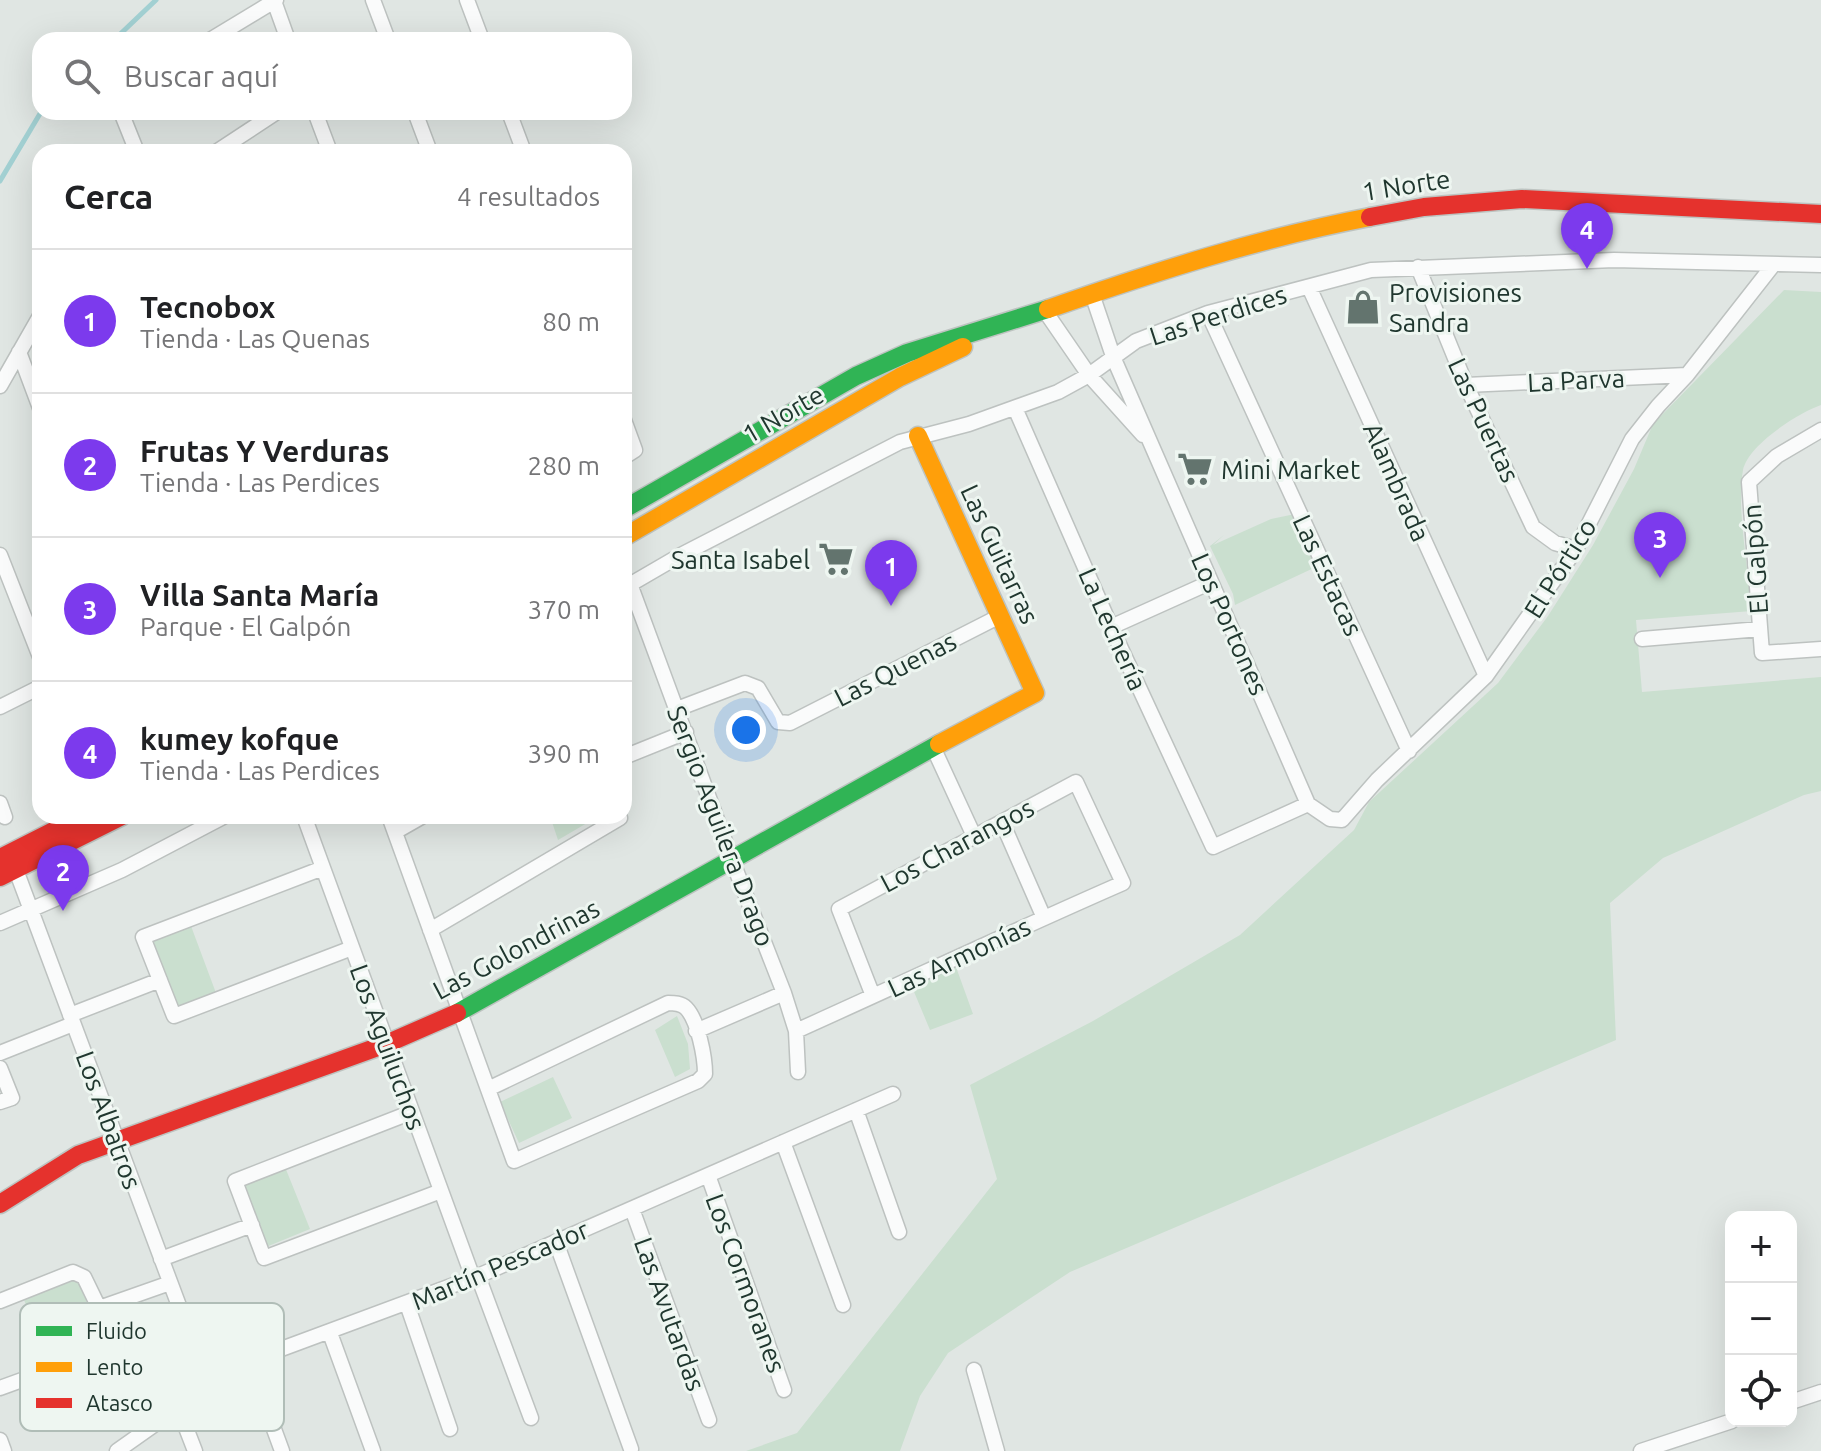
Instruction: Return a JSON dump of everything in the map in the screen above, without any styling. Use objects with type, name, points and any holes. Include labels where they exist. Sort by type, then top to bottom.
[{"type":"main road","name":"1 Norte","points":[[632,532],[900,377],[1015,322],[1092,294],[1268,240],[1378,214],[1470,201],[1579,200],[1821,214]]},
{"type":"main road","name":"1 Norte","points":[[632,504],[881,364],[933,343],[1015,322]]},
{"type":"main road","name":"Las Guitarras","points":[[918,436],[1035,693]]},
{"type":"main road","name":"Las Golondrinas","points":[[0,1204],[78,1155],[386,1044],[460,1012],[1035,693]]},
{"type":"main road","points":[[7,865],[71,824]]},
{"type":"main road","points":[[7,865],[103,824]]},
{"type":"street","points":[[223,32],[275,0],[285,32]]},
{"type":"street","points":[[373,0],[385,32]]},
{"type":"street","points":[[467,0],[479,32]]},
{"type":"street","points":[[124,120],[134,144]]},
{"type":"street","points":[[229,144],[265,120]]},
{"type":"street","points":[[318,120],[327,144]]},
{"type":"street","points":[[418,120],[427,144]]},
{"type":"street","points":[[512,120],[521,144]]},
{"type":"street","name":"Las Perdices","points":[[632,583],[900,442],[969,424],[1058,392],[1114,359],[1136,341],[1208,313],[1371,270],[1614,260],[1821,265]]},
{"type":"street","name":"El Pórtico","points":[[1308,804],[1330,819],[1342,820],[1377,780],[1486,676],[1576,549],[1632,439],[1774,264]]},
{"type":"street","name":"Las Puertas","points":[[1418,267],[1466,385],[1533,527],[1555,543],[1576,549]]},
{"type":"street","name":"Alambrada","points":[[1309,287],[1486,676]]},
{"type":"street","name":"Los Portones","points":[[1092,294],[1114,359],[1308,804]]},
{"type":"street","name":"Los Portones","points":[[1045,311],[1089,375],[1152,445]]},
{"type":"street","name":"Las Estacas","points":[[1208,313],[1409,751]]},
{"type":"street","points":[[0,386],[32,330]]},
{"type":"street","points":[[19,352],[32,387]]},
{"type":"street","name":"La Parva","points":[[1466,385],[1687,375]]},
{"type":"street","name":"La Lechería","points":[[1015,408],[1111,627],[1213,847],[1308,804]]},
{"type":"street","name":"El Galpón","points":[[1821,430],[1784,451],[1749,482],[1762,653],[1821,649]]},
{"type":"street","points":[[0,555],[32,636]]},
{"type":"street","points":[[1111,627],[1211,582]]},
{"type":"street","points":[[0,597],[14,589]]},
{"type":"street","name":"Sergio Aguilera Drago","points":[[632,598],[784,993],[796,1031],[798,1072]]},
{"type":"street","name":"Las Quenas","points":[[677,709],[739,684],[753,684],[778,722],[790,723],[1000,616]]},
{"type":"street","name":"El Galpón","points":[[1642,639],[1760,629]]},
{"type":"street","points":[[0,707],[32,691]]},
{"type":"street","points":[[632,754],[686,732]]},
{"type":"street","points":[[933,747],[974,836]]},
{"type":"street","name":"Los Charangos","points":[[873,996],[839,909],[1076,782],[1123,883]]},
{"type":"street","points":[[1002,822],[1044,918]]},
{"type":"street","points":[[0,923],[122,870],[210,824]]},
{"type":"street","name":"Los Aguiluchos","points":[[307,824],[441,1191],[531,1418]]},
{"type":"street","points":[[392,824],[514,1161],[698,1081],[705,1074],[705,1054],[687,1009],[679,1003],[668,1003],[488,1089]]},
{"type":"street","points":[[395,832],[409,824]]},
{"type":"street","points":[[430,930],[608,824]]},
{"type":"street","name":"Los Albatros","points":[[7,865],[31,910],[178,1303]]},
{"type":"street","points":[[323,868],[143,937],[174,1016],[352,948]]},
{"type":"street","name":"Las Armonías","points":[[796,1031],[1123,883]]},
{"type":"street","points":[[0,1053],[160,980]]},
{"type":"street","points":[[696,1031],[784,993]]},
{"type":"street","points":[[0,1068],[12,1098],[0,1102]]},
{"type":"street","name":"Martín Pescador","points":[[284,1349],[476,1277],[893,1094]]},
{"type":"street","points":[[856,1110],[899,1232]]},
{"type":"street","points":[[412,1112],[235,1181],[264,1258],[441,1191]]},
{"type":"street","points":[[783,1142],[843,1305]]},
{"type":"street","name":"Los Cormoranes","points":[[708,1175],[784,1390]]},
{"type":"street","name":"Las Avutardas","points":[[632,1209],[709,1420]]},
{"type":"street","points":[[161,1259],[252,1225]]},
{"type":"street","points":[[556,1242],[631,1449]]},
{"type":"street","points":[[0,1301],[73,1272],[84,1277],[97,1303]]},
{"type":"street","points":[[113,1303],[170,1283]]},
{"type":"street","points":[[407,1304],[450,1429]]},
{"type":"street","points":[[330,1333],[373,1451]]},
{"type":"street","points":[[974,1370],[997,1451]]},
{"type":"street","points":[[0,1388],[20,1381]]},
{"type":"street","points":[[1797,1400],[1821,1392]]},
{"type":"street","points":[[1641,1451],[1687,1444],[1725,1425]]},
{"type":"street","name":"Martín Pescador","points":[[117,1451],[145,1431]]},
{"type":"street","points":[[187,1431],[195,1451]]},
{"type":"street","points":[[275,1431],[282,1451]]},
{"type":"street","points":[[0,1440],[4,1451]]},
{"type":"green space","points":[[1784,290],[1821,292],[1821,405],[1788,422],[1764,441],[1754,450],[1743,470],[1742,520],[1752,611],[1636,620],[1642,692],[1821,677],[1821,791],[1804,795],[1663,858],[1610,903],[1616,1040],[1070,1272],[948,1353],[920,1396],[900,1451],[746,1451],[797,1433],[997,1179],[970,1085],[1093,1021],[1240,935],[1354,830],[1369,802],[1498,683],[1548,616],[1593,545],[1634,469],[1653,424]]},
{"type":"green space","points":[[1295,514],[1318,566],[1235,605],[1233,594],[1210,546],[1224,535],[1213,545],[1271,519]]},
{"type":"green space","points":[[553,824],[585,824],[558,840]]},
{"type":"green space","points":[[191,926],[216,993],[177,1007],[151,941]]},
{"type":"green space","points":[[956,967],[973,1014],[930,1030],[912,987]]},
{"type":"green space","points":[[677,1016],[688,1044],[690,1069],[675,1077],[655,1030]]},
{"type":"green space","points":[[553,1077],[572,1118],[519,1143],[500,1102]]},
{"type":"green space","points":[[285,1167],[310,1229],[266,1247],[241,1185]]},
{"type":"green space","points":[[78,1277],[87,1303],[25,1303],[23,1297]]},
{"type":"waterway","points":[[122,32],[156,0]]},
{"type":"waterway","points":[[0,181],[36,120]]},
{"type":"traffic: fast","points":[[632,504],[856,376],[907,353],[1048,309]]},
{"type":"traffic: fast","points":[[457,1013],[939,744]]},
{"type":"traffic: slow","points":[[1048,309],[1208,257],[1370,217]]},
{"type":"traffic: slow","points":[[632,532],[900,377],[963,347]]},
{"type":"traffic: slow","points":[[918,436],[1035,693],[939,744]]},
{"type":"traffic: jam","points":[[1370,217],[1424,207],[1522,199],[1821,214]]},
{"type":"traffic: jam","points":[[0,858],[67,824]]},
{"type":"traffic: jam","points":[[0,877],[106,824]]},
{"type":"traffic: jam","points":[[0,1204],[78,1155],[386,1044],[457,1013]]},
{"type":"place","name":"kumey kofque","points":[[1587,269]]},
{"type":"place","name":"Provisiones Sandra","points":[[1363,307]]},
{"type":"place","name":"Mini Market","points":[[1195,469]]},
{"type":"place","name":"Santa Isabel","points":[[836,559]]},
{"type":"place","name":"Villa Santa María","points":[[1660,578]]},
{"type":"place","name":"Tecnobox","points":[[891,606]]},
{"type":"place","name":"Frutas Y Verduras","points":[[63,911]]}]
